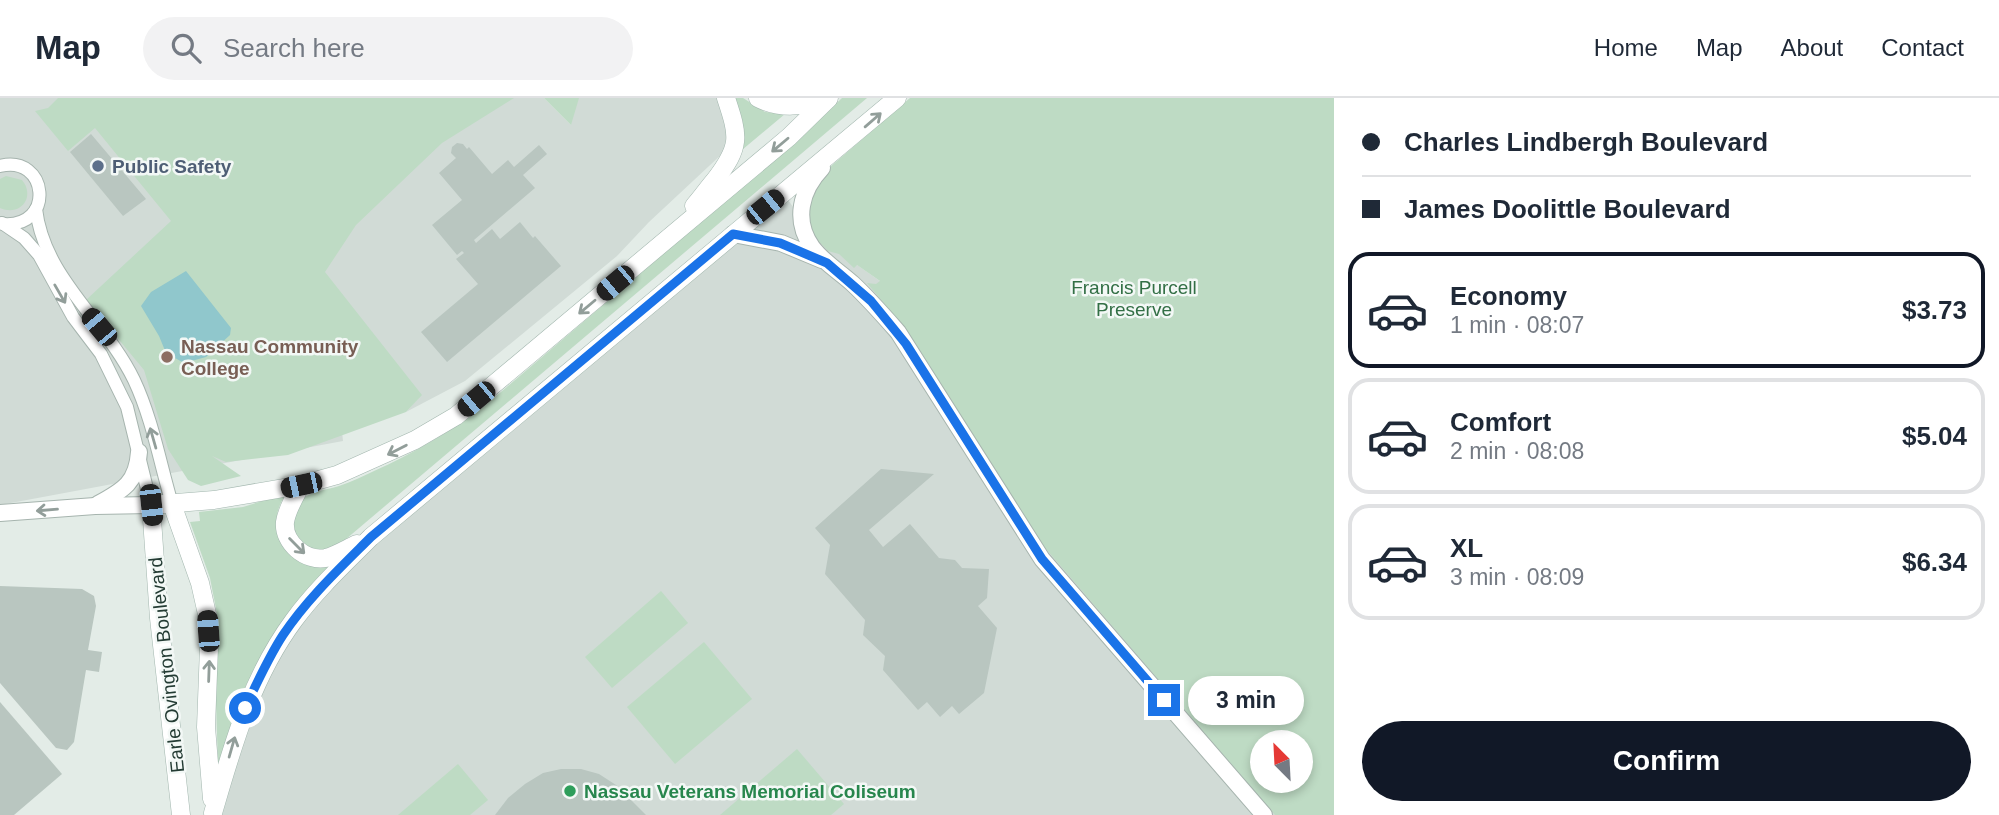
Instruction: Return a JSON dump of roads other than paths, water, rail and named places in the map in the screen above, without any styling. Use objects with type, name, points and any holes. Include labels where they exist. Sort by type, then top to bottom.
[{"type":"main road","points":[[660,246],[730,159],[737,139],[726,98]]},
{"type":"main road","points":[[758,98],[774,105],[798,106],[828,99]]},
{"type":"main road","points":[[213,814],[240,721],[265,664],[295,618],[320,589],[371,537],[897,98]]},
{"type":"main road","points":[[151,505],[253,495],[337,475],[389,454],[456,416],[789,137],[828,99]]},
{"type":"main road","points":[[301,485],[285,523],[291,542],[298,550],[309,557],[323,558],[371,537]]},
{"type":"main road","name":"Earle Ovington Boulevard","points":[[172,504],[200,583],[207,614],[209,647],[206,727],[213,814]]},
{"type":"main road","name":"Earle Ovington Boulevard","points":[[151,505],[159,618],[181,815]]},
{"type":"street","points":[[846,143],[811,179],[801,202],[804,228],[812,247],[871,301],[898,332],[1042,559],[1264,815]]},
{"type":"street","name":"Earle Ovington Boulevard","points":[[0,166],[18,165],[34,176],[40,194],[36,209],[43,243],[83,308],[114,345],[134,381],[172,504]]},
{"type":"street","points":[[1,223],[21,222],[36,209]]},
{"type":"street","name":"Earle Ovington Boulevard","points":[[1,223],[24,238],[39,255],[73,317],[101,354],[127,407],[151,505]]},
{"type":"street","points":[[733,234],[780,243],[827,263]]},
{"type":"street","points":[[95,506],[127,485],[135,474],[139,452]]},
{"type":"street","points":[[0,513],[151,505]]},
{"type":"water","points":[[186,271],[231,328],[230,335],[206,357],[184,363],[166,353],[141,306],[151,292]]},
{"type":"place","name":"Public Safety","points":[[98,166]]},
{"type":"place","name":"Nassau Community College","points":[[167,357]]},
{"type":"place","name":"Nassau Veterans Memorial Coliseum","points":[[570,791]]},
{"type":"park label","name":"Francis Purcell Preserve","points":[[1134,298]]}]
